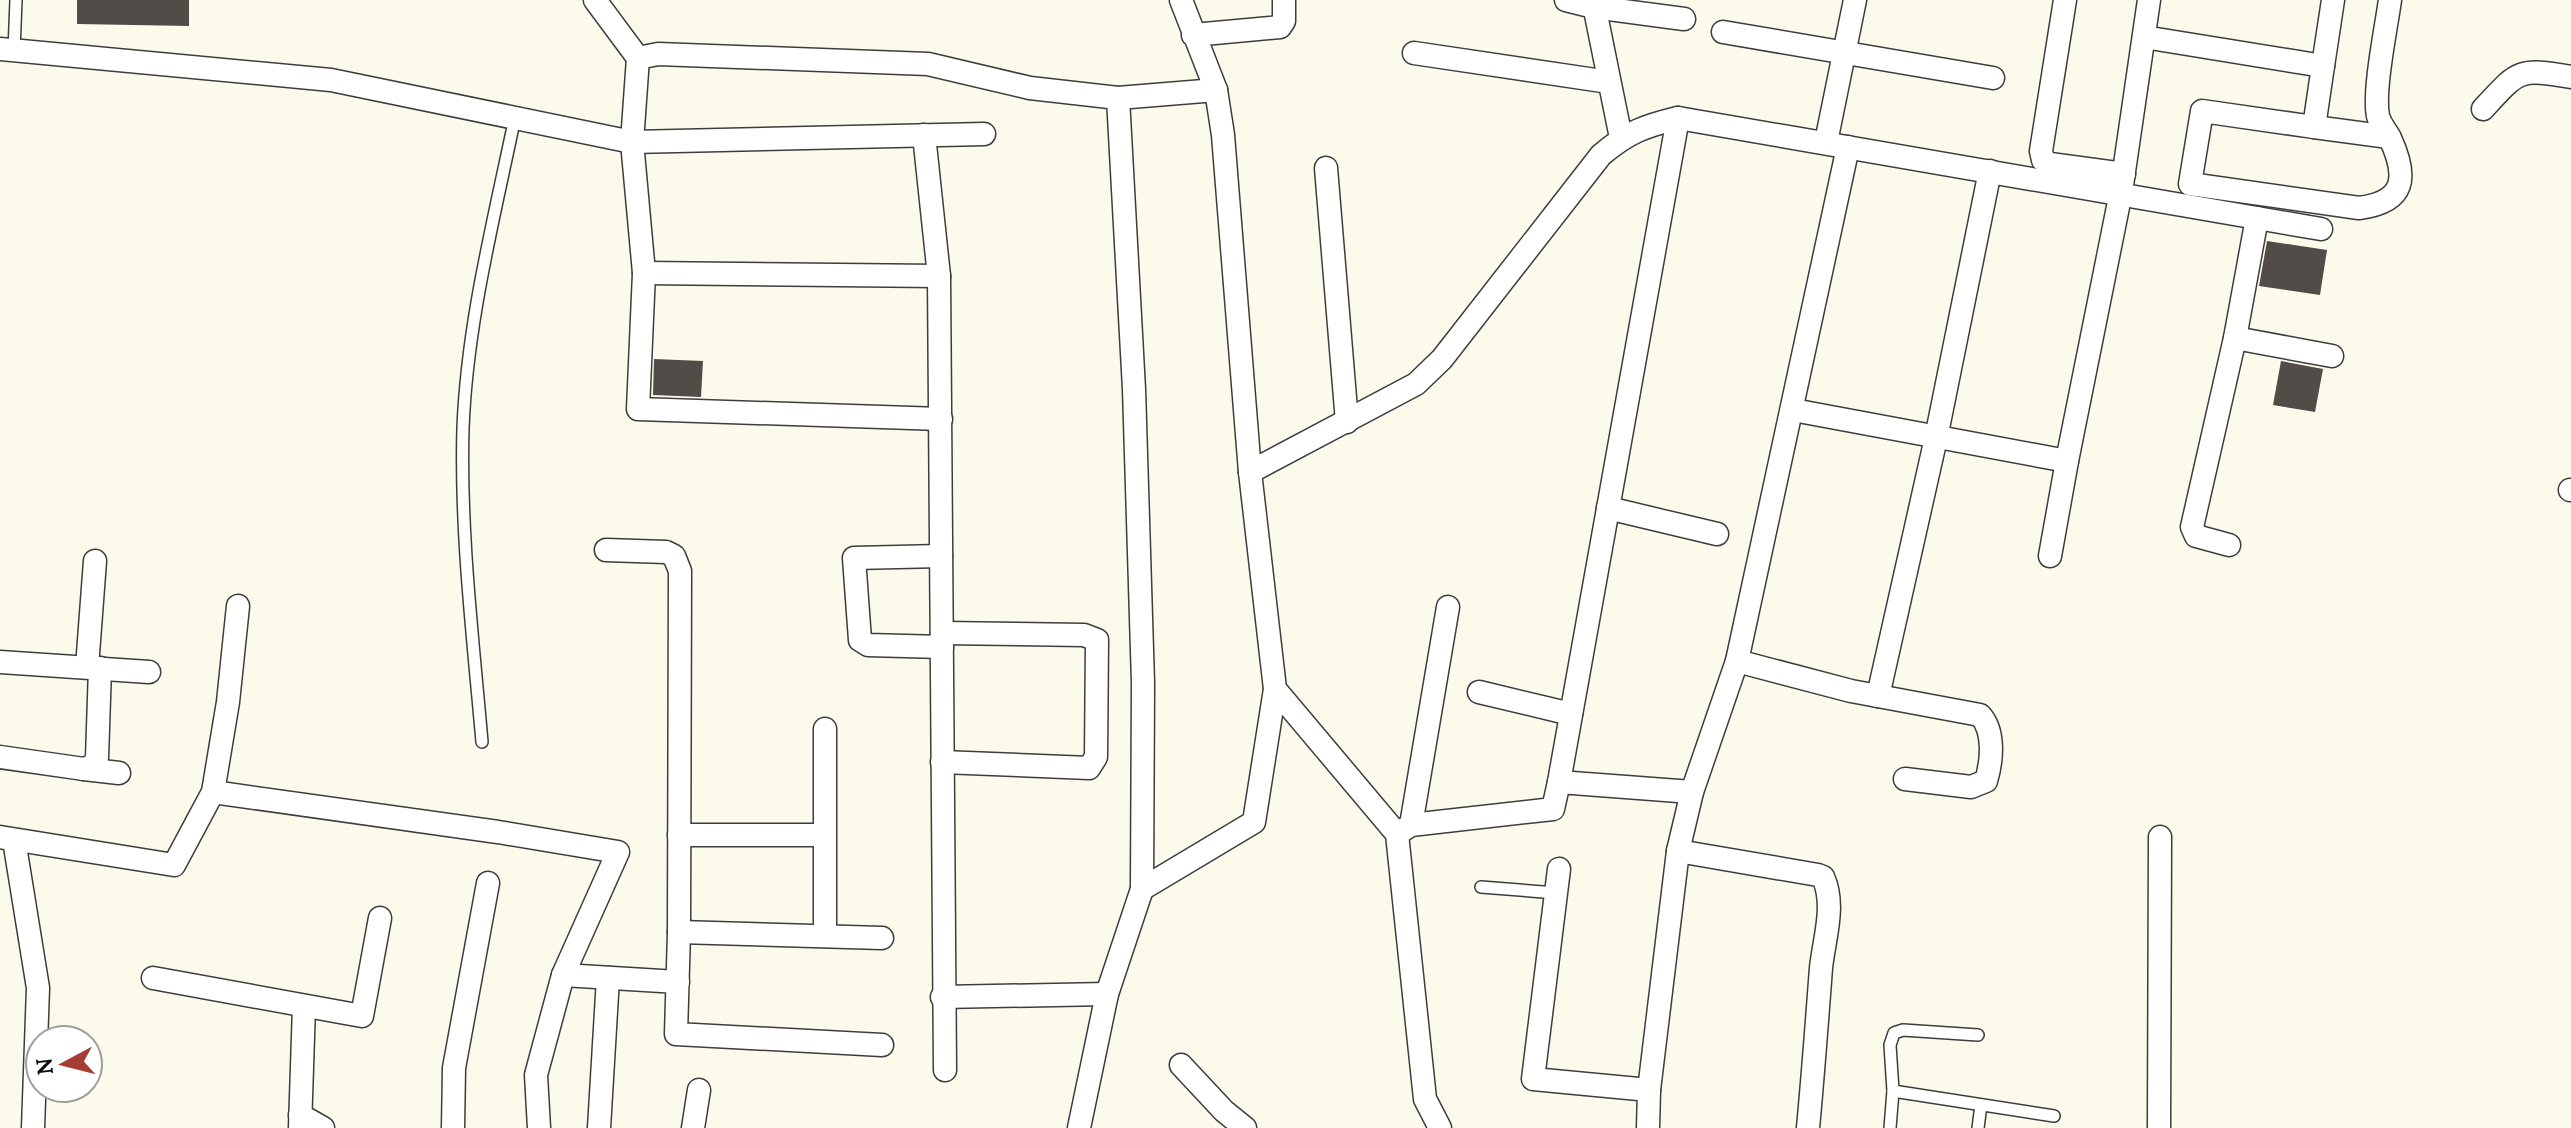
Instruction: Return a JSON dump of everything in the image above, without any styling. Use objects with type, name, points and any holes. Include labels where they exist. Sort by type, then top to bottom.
[{"type":"street","points":[[595,0],[638,58],[632,142],[644,273],[638,409],[941,419]]},
{"type":"street","points":[[1142,889],[1254,822],[1275,689],[1250,472],[1223,135],[1216,90],[1181,0]]},
{"type":"street","points":[[1193,35],[1280,27],[1284,21],[1284,0]]},
{"type":"street","points":[[1566,0],[1684,19]]},
{"type":"street","points":[[1648,1128],[1649,1090],[1678,851],[1692,792],[1737,661],[1793,410],[1837,144],[1843,53],[1855,0]]},
{"type":"street","points":[[2065,0],[2041,151],[2043,160],[2257,218],[2321,229]]},
{"type":"street","points":[[2050,556],[2123,183],[2149,0]]},
{"type":"street","points":[[2314,127],[2333,0]]},
{"type":"street","points":[[2389,137],[2202,111],[2190,184],[2359,208],[2377,206],[2390,200],[2399,183],[2400,163],[2389,137],[2378,118],[2378,93],[2390,0]]},
{"type":"street","points":[[1593,3],[1621,138]]},
{"type":"street","points":[[1723,32],[1993,78]]},
{"type":"street","points":[[2144,37],[2323,66]]},
{"type":"street","points":[[7,50],[331,80],[632,142],[984,134]]},
{"type":"street","points":[[1414,53],[1609,82]]},
{"type":"street","points":[[638,58],[658,54],[928,64],[1030,88],[1118,98],[1216,90]]},
{"type":"street","points":[[2483,109],[2512,80],[2525,72],[2571,77]]},
{"type":"street","points":[[1079,1128],[1107,994],[1142,889],[1143,683],[1138,513],[1118,98]]},
{"type":"street","points":[[1250,472],[1416,384],[1442,359],[1601,155],[1642,126],[1678,118],[1990,171],[2123,183]]},
{"type":"street","points":[[1404,829],[1553,809],[1678,118]]},
{"type":"street","points":[[924,135],[939,276],[942,997],[945,1070]]},
{"type":"street","points":[[1326,168],[1347,422]]},
{"type":"street","points":[[1878,696],[1936,438],[1990,171]]},
{"type":"street","points":[[2229,545],[2196,536],[2192,527],[2235,338],[2257,218]]},
{"type":"street","points":[[644,273],[939,276]]},
{"type":"street","points":[[2235,338],[2332,356]]},
{"type":"street","points":[[1793,410],[2067,461]]},
{"type":"street","points":[[1608,508],[1717,534]]},
{"type":"street","points":[[606,550],[666,552],[674,556],[680,571],[676,1034],[882,1045]]},
{"type":"street","points":[[941,556],[854,558],[860,640],[868,645],[1084,635],[1097,640],[1096,757],[1089,768],[942,762]]},
{"type":"street","points":[[84,769],[93,766],[97,758],[95,561]]},
{"type":"street","points":[[33,1128],[38,988],[7,838],[174,865],[213,792],[228,702],[238,606]]},
{"type":"street","points":[[1440,1128],[1425,1099],[1404,829],[1448,607]]},
{"type":"street","points":[[1737,661],[1851,691],[1980,715],[1990,732],[1986,781],[1971,787],[1905,779]]},
{"type":"street","points":[[0,662],[149,672]]},
{"type":"street","points":[[1275,689],[1404,829]]},
{"type":"street","points":[[1479,692],[1571,714]]},
{"type":"street","points":[[825,729],[825,936]]},
{"type":"street","points":[[0,757],[119,773]]},
{"type":"street","points":[[1559,782],[1692,792]]},
{"type":"street","points":[[213,792],[618,852],[563,975],[536,1075],[539,1128]]},
{"type":"street","points":[[679,835],[824,835]]},
{"type":"street","points":[[2159,1128],[2160,837]]},
{"type":"street","points":[[1678,851],[1818,875],[1823,877],[1829,889],[1808,1128]]},
{"type":"street","points":[[1559,869],[1533,1079],[1649,1090]]},
{"type":"street","points":[[453,1128],[454,1068],[488,883]]},
{"type":"street","points":[[153,978],[362,1016],[380,918]]},
{"type":"street","points":[[679,932],[882,938]]},
{"type":"street","points":[[563,975],[678,982]]},
{"type":"street","points":[[599,1128],[608,978]]},
{"type":"street","points":[[942,997],[1107,994]]},
{"type":"street","points":[[304,1006],[300,1121],[323,1128]]},
{"type":"street","points":[[1181,1065],[1224,1111],[1245,1128]]},
{"type":"street","points":[[693,1128],[699,1090]]},
{"type":"lane","points":[[7,50],[16,0]]},
{"type":"lane","points":[[482,742],[465,553],[463,427],[473,329],[515,117]]},
{"type":"lane","points":[[1481,887],[1556,893]]},
{"type":"lane","points":[[1890,1128],[1893,1091],[1890,1045],[1894,1033],[1903,1030],[1978,1035]]},
{"type":"lane","points":[[1893,1091],[2054,1116]]},
{"type":"lane","points":[[1978,1128],[1981,1105]]},
{"type":"building","points":[[77,0],[189,0],[189,26],[77,24]]},
{"type":"building","points":[[2267,241],[2327,250],[2320,295],[2259,286]]},
{"type":"building","points":[[654,359],[703,361],[701,397],[653,395]]},
{"type":"building","points":[[2281,361],[2323,369],[2315,412],[2273,405]]}]
